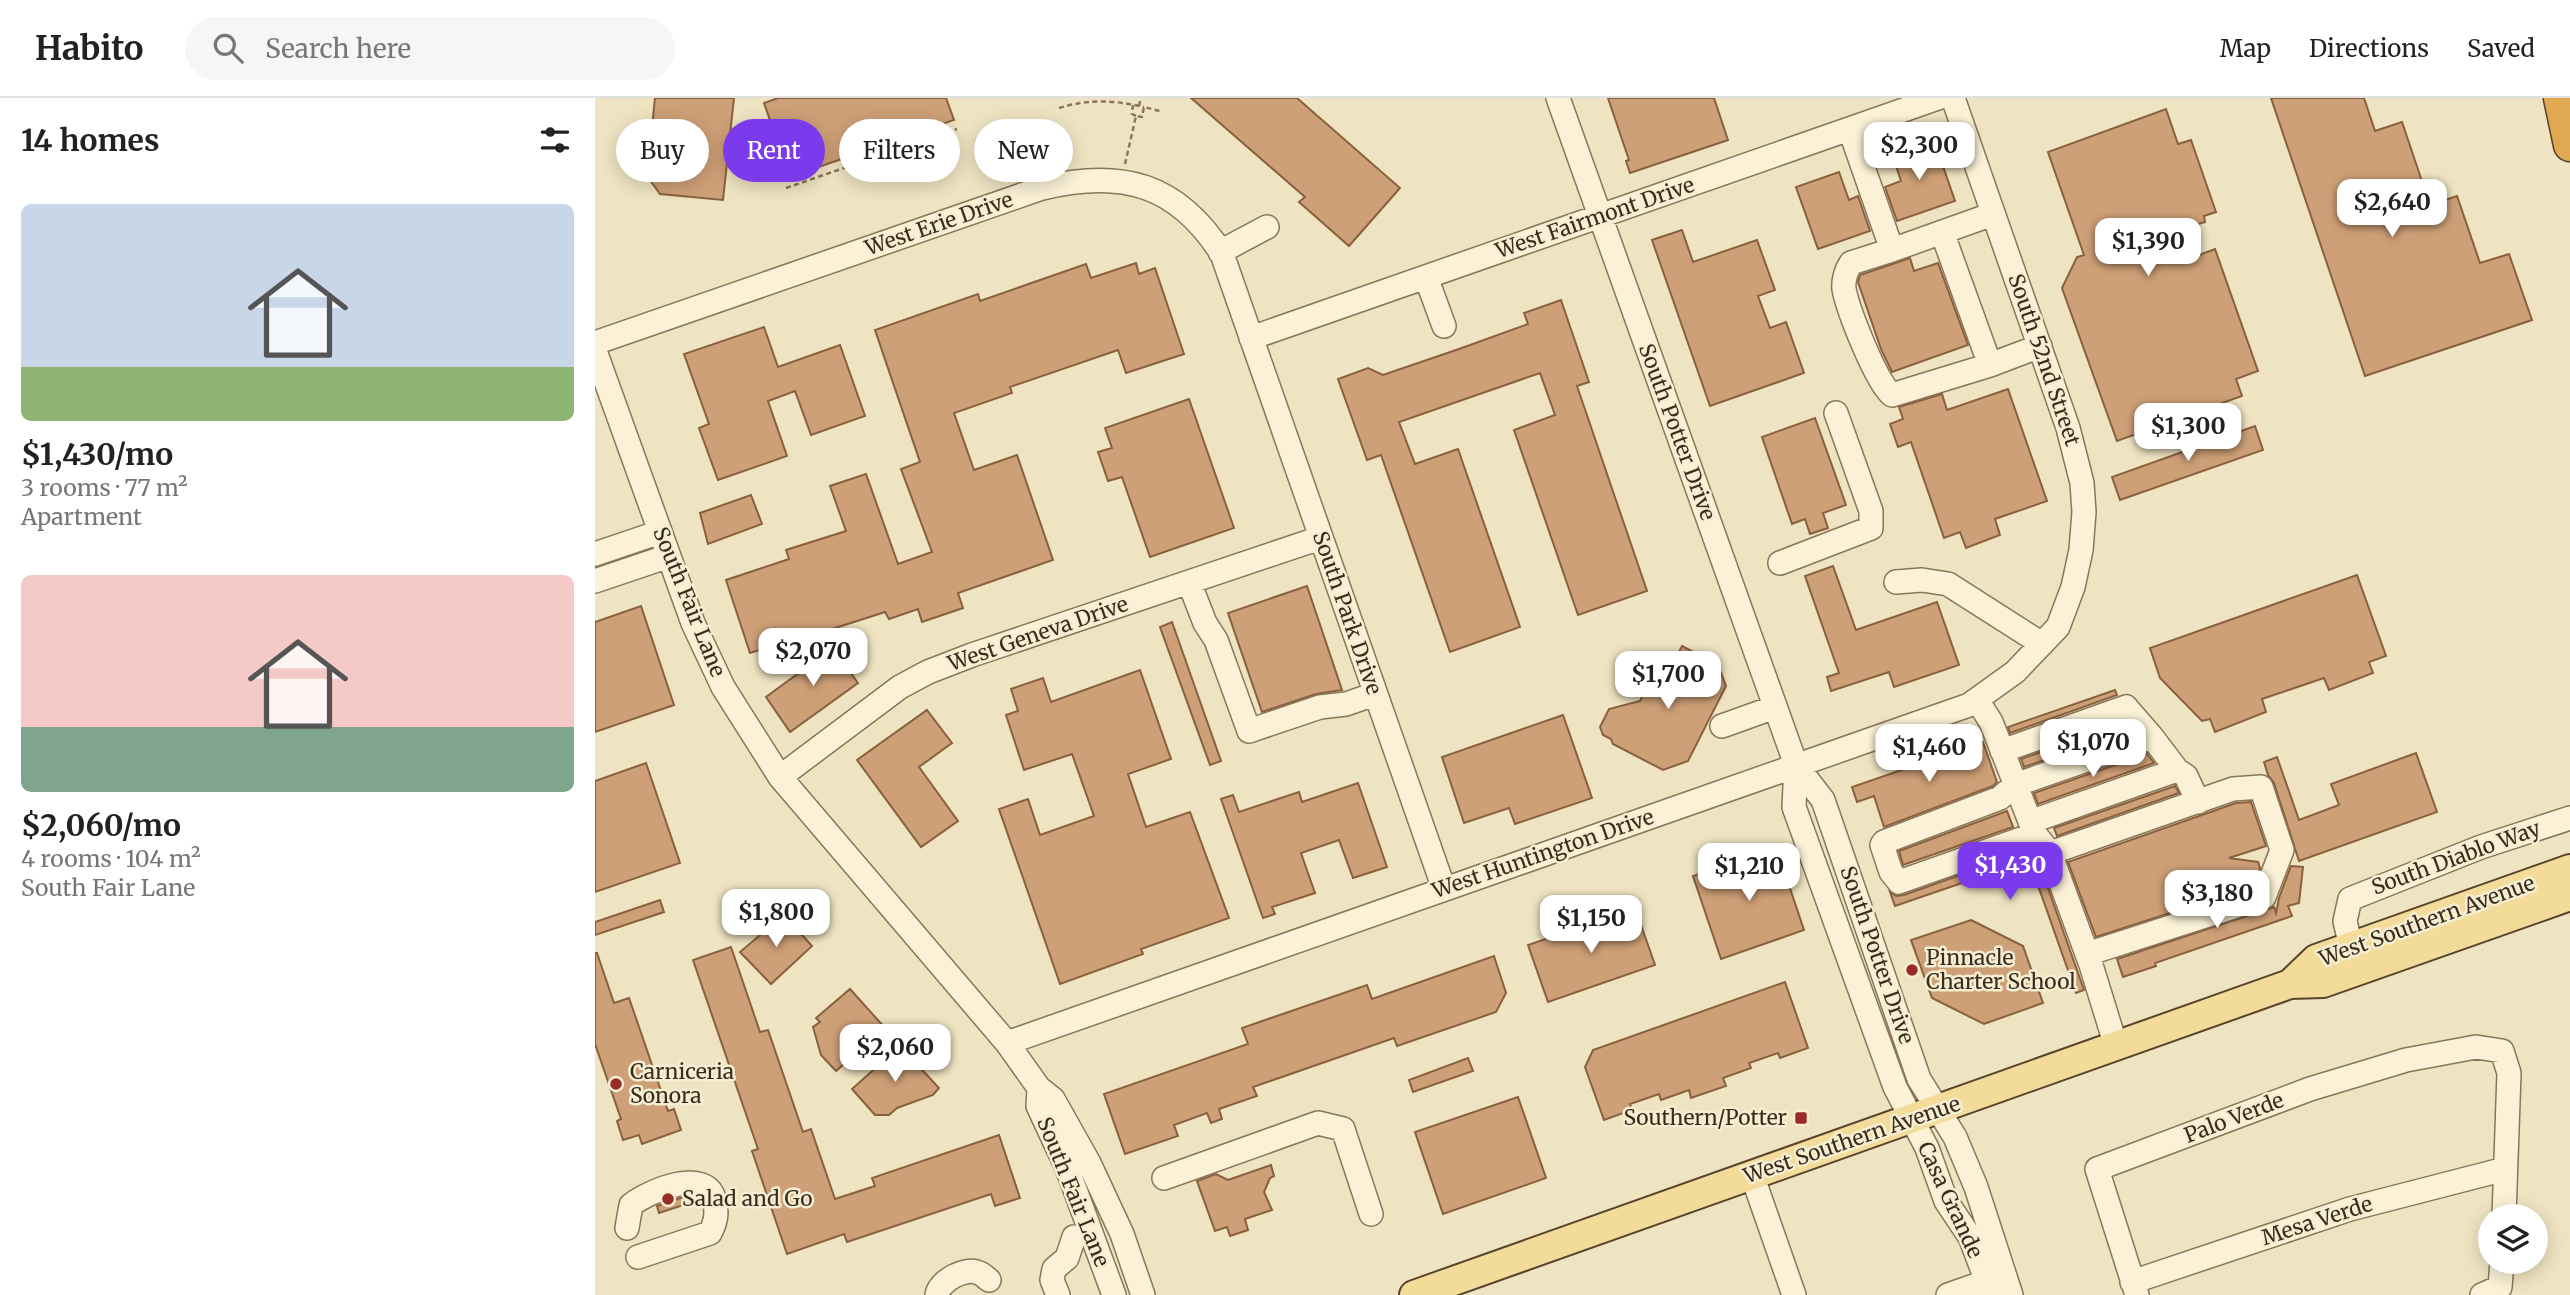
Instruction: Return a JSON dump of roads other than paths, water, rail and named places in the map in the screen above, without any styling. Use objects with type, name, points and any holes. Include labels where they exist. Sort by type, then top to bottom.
[{"type":"highway","points":[[2560,98],[2570,145]]},
{"type":"main road","name":"West Southern Avenue","points":[[2290,984],[2316,959],[2570,869]]},
{"type":"main road","name":"West Southern Avenue","points":[[1414,1295],[2290,984],[2323,983],[2570,896]]},
{"type":"street","name":"South Potter Drive","points":[[1558,98],[1796,765],[1823,800],[1919,1079],[1938,1110]]},
{"type":"street","name":"West Fairmont Drive","points":[[1251,338],[1850,131],[1938,98]]},
{"type":"street","name":"South 52nd Street","points":[[1953,98],[2040,346],[2076,456],[2083,492],[2084,532],[2073,587],[2050,636]]},
{"type":"street","points":[[1850,131],[1892,250]]},
{"type":"street","name":"West Erie Drive","points":[[595,343],[1042,188],[1098,178],[1122,181],[1152,190],[1173,201],[1209,233],[1220,252],[1251,338]]},
{"type":"street","points":[[1993,214],[1851,263],[1847,268],[1843,287],[1877,375],[1892,395],[1990,365],[2040,346]]},
{"type":"street","points":[[1220,252],[1267,227]]},
{"type":"street","points":[[1942,232],[1990,365]]},
{"type":"street","points":[[1426,277],[1444,326]]},
{"type":"street","name":"South Park Drive","points":[[1251,338],[1444,888]]},
{"type":"street","name":"South Fair Lane","points":[[595,351],[693,623],[723,687],[780,777],[1007,1043],[1039,1088],[1053,1099],[1100,1184],[1122,1234],[1143,1295]]},
{"type":"street","points":[[1780,563],[1871,528],[1871,511],[1836,413]]},
{"type":"street","points":[[595,554],[660,532]]},
{"type":"street","name":"West Geneva Drive","points":[[780,777],[900,687],[928,673],[972,655],[1320,538]]},
{"type":"street","points":[[595,581],[669,556]]},
{"type":"street","points":[[1896,582],[1922,580],[1948,584],[2050,636]]},
{"type":"street","points":[[1189,582],[1205,623],[1216,640],[1249,731],[1319,707],[1346,704],[1375,694]]},
{"type":"street","name":"West Huntington Drive","points":[[1007,1043],[1969,705],[2015,672],[2050,636]]},
{"type":"street","points":[[1977,700],[1991,722],[2032,828],[2050,853],[2087,954],[2116,1046]]},
{"type":"street","points":[[1722,726],[1775,707]]},
{"type":"street","points":[[2002,751],[2126,707],[2177,770],[2186,776],[2198,802]]},
{"type":"street","points":[[2152,737],[2015,785],[2000,798],[1884,842],[1882,845],[1891,872],[1899,882],[2177,770]]},
{"type":"street","name":"South Potter Drive","points":[[1796,765],[1794,807],[1895,1087],[1912,1119]]},
{"type":"street","points":[[2050,853],[2233,789],[2261,787],[2282,850],[2264,897],[2087,954]]},
{"type":"street","name":"South Diablo Way","points":[[2351,947],[2345,921],[2350,899],[2481,847],[2570,818]]},
{"type":"street","name":"Palo Verde","points":[[2134,1288],[2097,1169],[2310,1089],[2406,1060],[2476,1047],[2502,1051],[2509,1073],[2505,1169]]},
{"type":"street","name":"South Fair Lane","points":[[1039,1088],[1038,1106],[1067,1168],[1114,1295]]},
{"type":"street","name":"Casa Grande","points":[[1938,1110],[1955,1137],[1976,1187],[1999,1286]]},
{"type":"street","name":"Casa Grande","points":[[1912,1119],[1927,1148],[1946,1201],[1999,1286]]},
{"type":"street","points":[[1164,1178],[1318,1123],[1343,1129],[1371,1214]]},
{"type":"street","points":[[2504,1204],[2505,1169]]},
{"type":"street","name":"Mesa Verde","points":[[2134,1288],[2350,1209],[2505,1169]]},
{"type":"street","points":[[1752,1175],[1794,1295]]},
{"type":"street","points":[[627,1228],[631,1205],[643,1196],[679,1184],[692,1183],[706,1186],[713,1193],[716,1221],[710,1233],[688,1238],[638,1257]]},
{"type":"street","points":[[1058,1295],[1052,1280],[1054,1269],[1067,1258],[1074,1237]]},
{"type":"street","points":[[937,1295],[937,1289],[944,1281],[969,1271],[978,1272],[989,1280]]},
{"type":"street","points":[[2491,1291],[2498,1274]]},
{"type":"street","points":[[1948,1295],[1999,1286]]},
{"type":"place","name":"Pinnacle Charter School","points":[[1912,970]]},
{"type":"place","name":"Carniceria Sonora","points":[[616,1084]]},
{"type":"place","name":"Southern/Potter","points":[[1801,1118]]},
{"type":"place","name":"Salad and Go","points":[[668,1199]]}]
